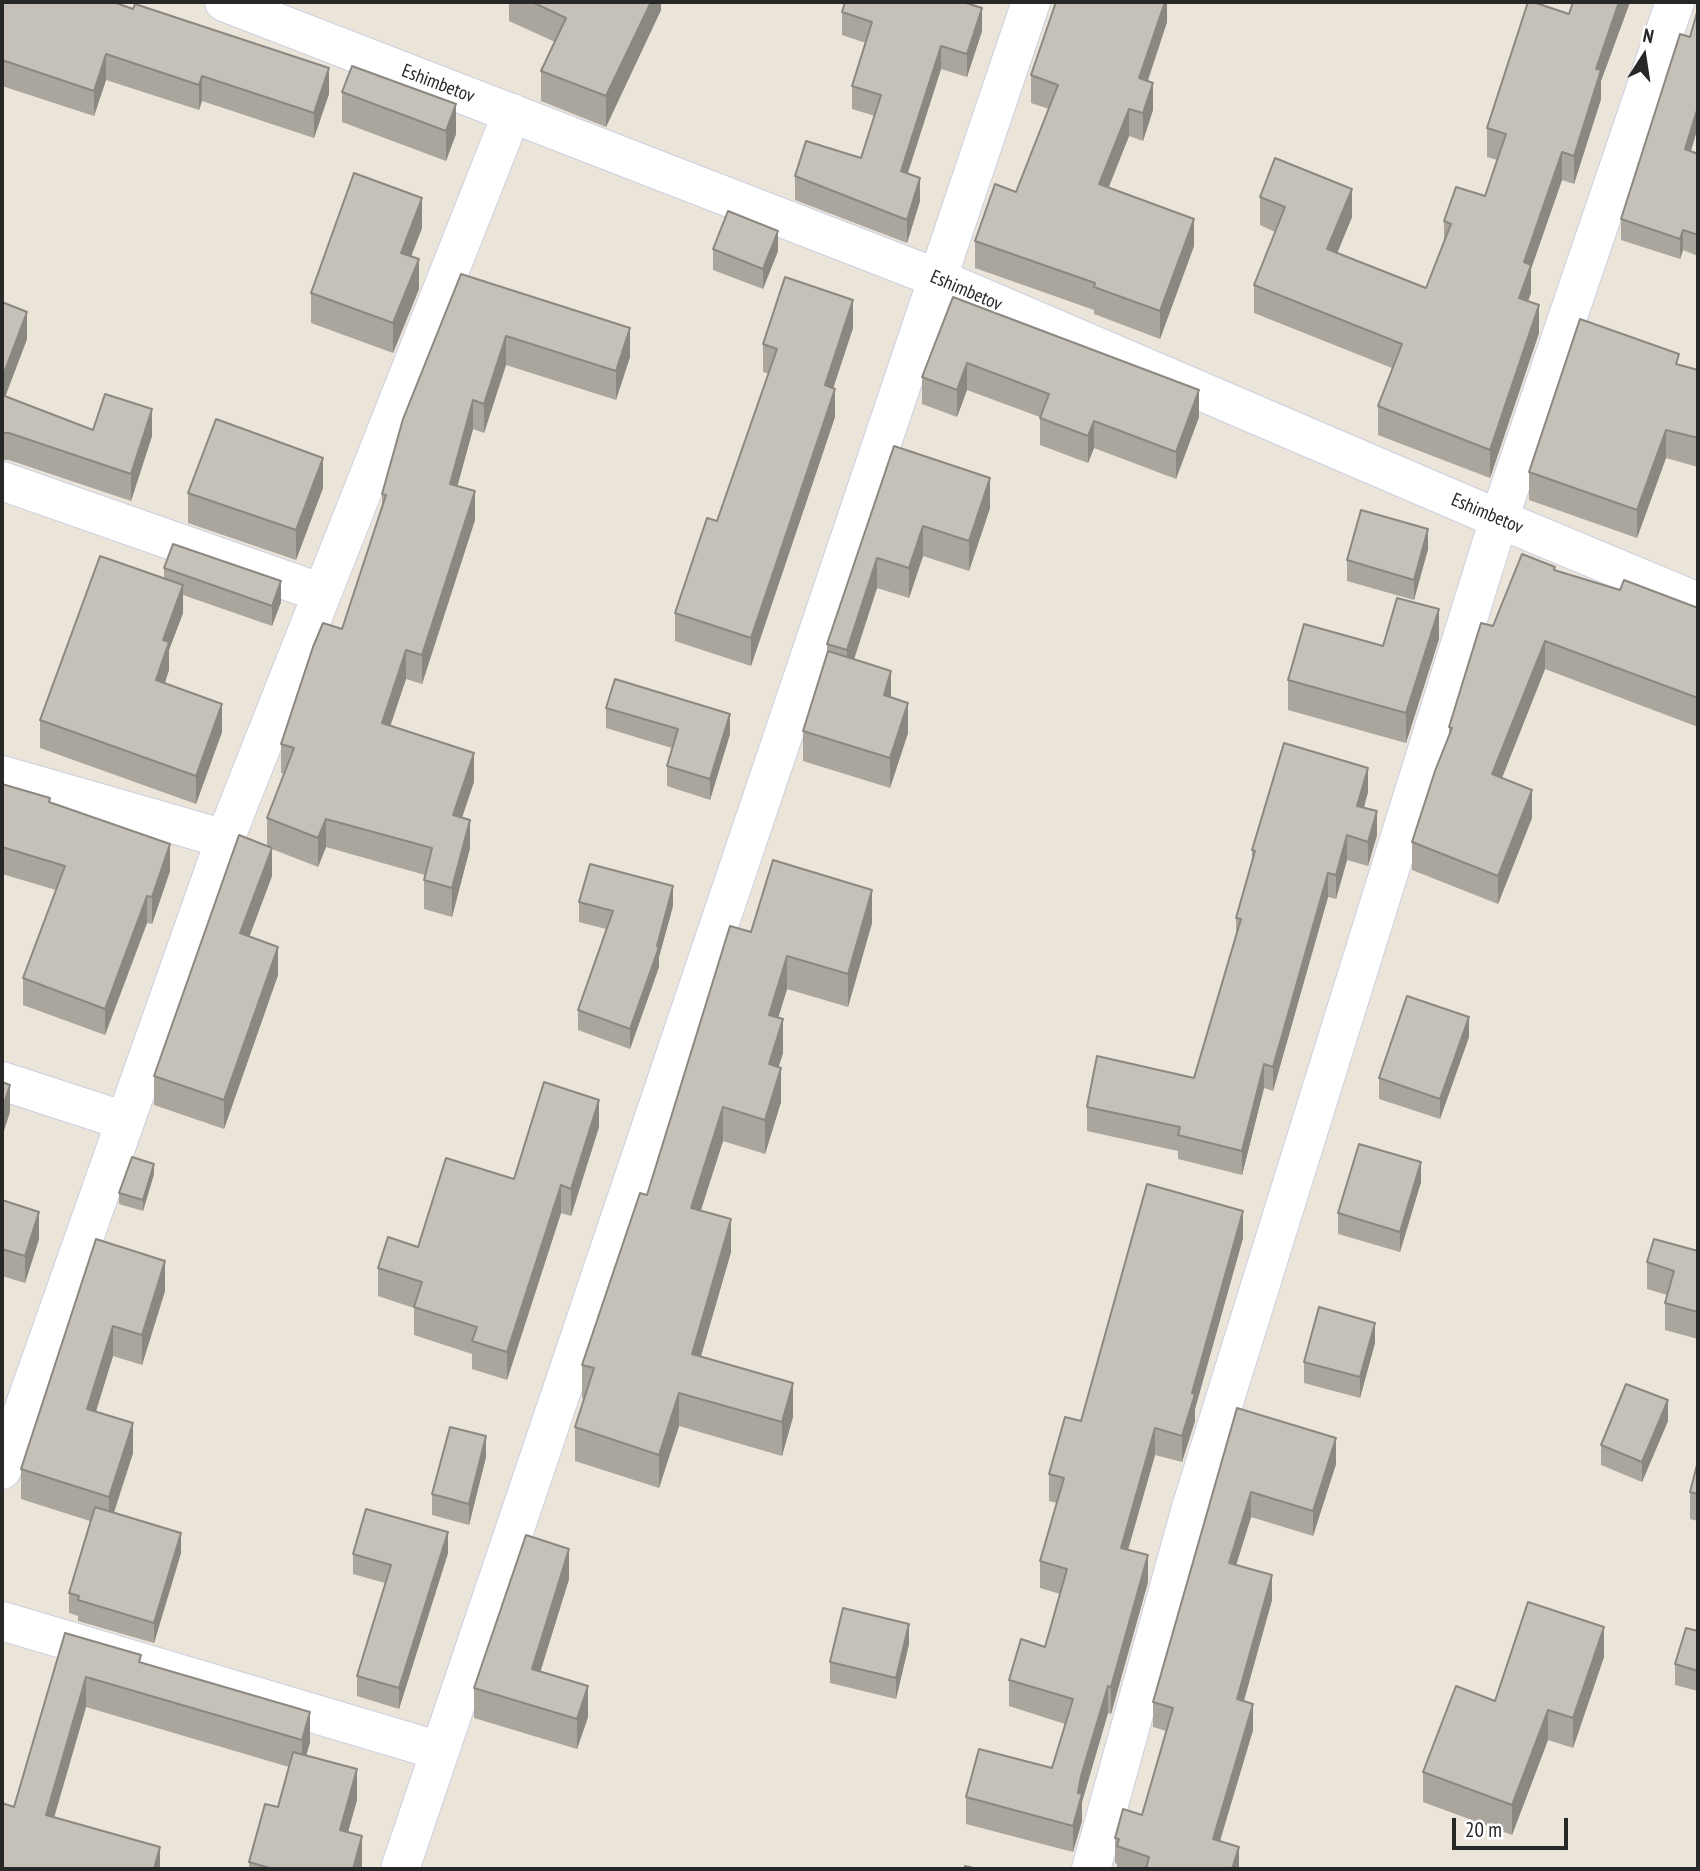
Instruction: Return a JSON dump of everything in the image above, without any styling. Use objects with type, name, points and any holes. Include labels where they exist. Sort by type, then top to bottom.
[{"type":"street","name":"Eshimbetov","points":[[224,2],[937,278],[1698,602]]},
{"type":"street","points":[[400,1869],[1031,2]]},
{"type":"street","points":[[1091,1869],[1191,1508],[1499,519],[1675,2]]},
{"type":"street","points":[[2,1470],[225,839],[512,113]]},
{"type":"street","points":[[2,481],[322,593]]},
{"type":"street","points":[[2,775],[225,839]]},
{"type":"street","points":[[2,1081],[125,1121]]},
{"type":"street","points":[[2,1621],[440,1751]]},
{"type":"building","points":[[2,2],[113,2],[133,9],[135,4],[329,68],[314,113],[202,76],[199,85],[106,54],[94,91],[2,60]]},
{"type":"building","points":[[532,2],[651,2],[606,96],[541,71],[566,18]]},
{"type":"building","points":[[845,2],[963,2],[982,8],[967,54],[941,46],[901,171],[920,178],[907,220],[795,176],[806,141],[861,158],[881,95],[852,86],[872,22],[842,12]]},
{"type":"building","points":[[1056,2],[1165,2],[1139,78],[1153,83],[1143,113],[1129,109],[1099,184],[1194,219],[1160,311],[1094,287],[1095,283],[975,241],[995,184],[1016,192],[1058,85],[1031,75]]},
{"type":"building","points":[[1528,2],[1569,14],[1573,2],[1619,2],[1596,69],[1601,70],[1574,156],[1562,152],[1524,262],[1531,265],[1519,298],[1539,305],[1490,450],[1378,406],[1402,344],[1254,285],[1285,207],[1260,197],[1275,158],[1352,189],[1327,249],[1426,288],[1451,224],[1444,221],[1456,187],[1485,196],[1506,134],[1487,128]]},
{"type":"building","points":[[1698,9],[1698,107],[1685,149],[1698,154],[1698,235],[1683,230],[1680,239],[1621,219],[1680,34],[1690,37]]},
{"type":"building","points":[[352,66],[456,104],[446,131],[342,92]]},
{"type":"building","points":[[354,173],[422,198],[401,253],[419,259],[393,323],[311,293]]},
{"type":"building","points":[[728,211],[778,231],[763,269],[713,249]]},
{"type":"building","points":[[461,274],[630,328],[616,371],[506,336],[484,404],[473,400],[450,484],[475,491],[422,655],[406,650],[382,723],[474,753],[453,815],[470,820],[452,888],[424,880],[432,848],[326,819],[318,838],[267,818],[294,748],[281,744],[313,647],[323,623],[342,629],[386,495],[382,494],[403,419]]},
{"type":"building","points":[[785,277],[853,300],[825,385],[835,389],[751,638],[675,613],[707,518],[717,521],[777,349],[763,344]]},
{"type":"building","points":[[953,297],[1199,390],[1176,452],[1094,421],[1088,436],[1040,418],[1049,394],[967,363],[957,390],[922,377]]},
{"type":"building","points":[[2,302],[27,312],[2,378]]},
{"type":"building","points":[[1580,319],[1679,354],[1676,364],[1698,370],[1698,438],[1666,430],[1637,510],[1529,472]]},
{"type":"building","points":[[105,394],[152,409],[131,474],[9,433],[2,433],[2,395],[93,430]]},
{"type":"building","points":[[216,419],[323,458],[296,530],[188,493]]},
{"type":"building","points":[[894,446],[990,478],[969,541],[923,526],[909,568],[877,558],[847,650],[827,644]]},
{"type":"building","points":[[1361,510],[1428,529],[1414,580],[1347,560]]},
{"type":"building","points":[[173,544],[281,581],[272,606],[164,568]]},
{"type":"building","points":[[1522,554],[1555,567],[1554,570],[1620,590],[1624,580],[1698,608],[1698,698],[1545,641],[1492,774],[1532,790],[1498,876],[1412,842],[1452,728],[1449,727],[1481,623],[1493,626]]},
{"type":"building","points":[[100,556],[183,585],[163,640],[169,642],[156,680],[222,704],[196,776],[40,720]]},
{"type":"building","points":[[1397,598],[1439,609],[1406,713],[1288,680],[1304,624],[1383,646]]},
{"type":"building","points":[[828,651],[891,671],[884,695],[908,703],[890,758],[803,731]]},
{"type":"building","points":[[615,679],[730,714],[710,779],[667,766],[678,729],[606,708]]},
{"type":"building","points":[[1284,743],[1368,768],[1357,806],[1377,811],[1368,842],[1347,835],[1336,875],[1328,873],[1273,1067],[1264,1064],[1242,1151],[1178,1135],[1180,1127],[1087,1107],[1097,1056],[1194,1078],[1241,919],[1236,918],[1255,851],[1252,850]]},
{"type":"building","points":[[2,784],[50,798],[49,802],[170,844],[152,897],[147,896],[105,1009],[23,978],[65,866],[2,847]]},
{"type":"building","points":[[239,835],[272,848],[240,933],[278,947],[224,1100],[154,1076]]},
{"type":"building","points":[[773,860],[872,890],[848,974],[787,956],[769,1015],[783,1019],[769,1064],[781,1068],[765,1120],[723,1107],[691,1208],[731,1219],[692,1354],[793,1383],[782,1422],[679,1393],[659,1455],[575,1427],[594,1368],[582,1365],[640,1193],[647,1195],[730,926],[751,932]]},
{"type":"building","points":[[590,864],[673,886],[657,946],[659,947],[630,1029],[578,1010],[613,911],[579,902]]},
{"type":"building","points":[[1407,996],[1469,1017],[1440,1099],[1379,1078]]},
{"type":"building","points":[[2,1082],[10,1085],[2,1110]]},
{"type":"building","points":[[544,1082],[599,1100],[571,1189],[561,1185],[507,1352],[472,1341],[477,1327],[414,1307],[422,1282],[378,1268],[388,1237],[418,1247],[446,1158],[514,1179]]},
{"type":"building","points":[[1359,1144],[1421,1162],[1400,1232],[1338,1213]]},
{"type":"building","points":[[132,1157],[154,1164],[143,1200],[119,1193]]},
{"type":"building","points":[[1147,1184],[1243,1211],[1182,1436],[1155,1428],[1121,1548],[1148,1555],[1111,1687],[1108,1686],[1081,1776],[1078,1793],[1082,1794],[1073,1826],[966,1797],[979,1749],[1052,1768],[1073,1699],[1009,1680],[1021,1639],[1045,1647],[1067,1569],[1040,1561],[1064,1478],[1049,1474],[1065,1417],[1081,1421]]},
{"type":"building","points":[[2,1200],[39,1212],[25,1256],[2,1249]]},
{"type":"building","points":[[96,1239],[165,1261],[142,1335],[113,1326],[87,1409],[133,1423],[109,1497],[21,1469]]},
{"type":"building","points":[[1654,1239],[1698,1251],[1698,1312],[1665,1303],[1674,1271],[1647,1262]]},
{"type":"building","points":[[1319,1307],[1375,1323],[1360,1377],[1304,1362]]},
{"type":"building","points":[[1626,1384],[1668,1400],[1642,1462],[1601,1445]]},
{"type":"building","points":[[1237,1408],[1336,1438],[1313,1511],[1251,1492],[1229,1563],[1272,1575],[1237,1699],[1253,1704],[1213,1839],[1239,1847],[1232,1869],[1146,1869],[1149,1857],[1117,1846],[1119,1839],[1115,1838],[1123,1809],[1142,1815],[1173,1708],[1153,1702]]},
{"type":"building","points":[[450,1427],[486,1436],[469,1504],[432,1494]]},
{"type":"building","points":[[1698,1461],[1698,1494],[1690,1492]]},
{"type":"building","points":[[95,1507],[181,1533],[154,1623],[78,1600],[79,1596],[69,1593]]},
{"type":"building","points":[[366,1509],[448,1532],[399,1688],[357,1676],[391,1565],[353,1554]]},
{"type":"building","points":[[526,1535],[569,1549],[532,1669],[588,1686],[577,1719],[474,1688]]},
{"type":"building","points":[[1528,1602],[1604,1627],[1573,1718],[1548,1710],[1512,1805],[1423,1772],[1456,1686],[1495,1701]]},
{"type":"building","points":[[843,1608],[909,1624],[896,1678],[830,1662]]},
{"type":"building","points":[[1686,1628],[1698,1631],[1698,1671],[1675,1664]]},
{"type":"building","points":[[65,1633],[141,1655],[139,1662],[310,1712],[302,1740],[86,1677],[46,1815],[160,1847],[154,1869],[2,1869],[2,1803],[14,1807]]},
{"type":"building","points":[[293,1752],[357,1769],[340,1830],[362,1836],[353,1869],[273,1869],[249,1862],[265,1804],[278,1807]]}]
